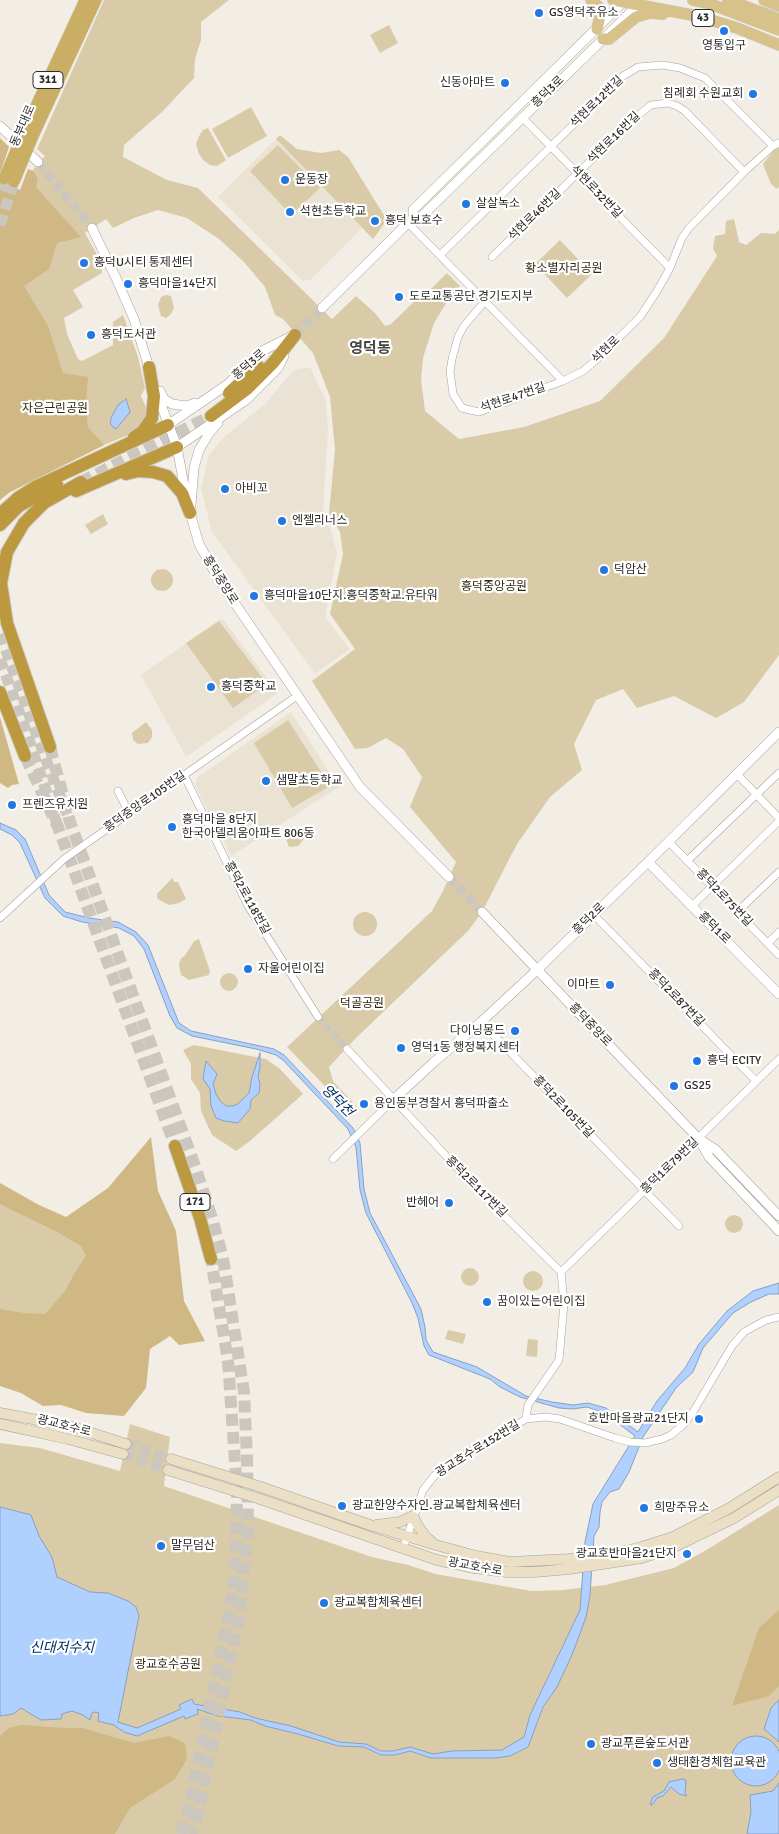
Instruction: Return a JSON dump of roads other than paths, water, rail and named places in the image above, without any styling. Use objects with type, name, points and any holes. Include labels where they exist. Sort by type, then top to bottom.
[{"type":"highway","name":"동부대로","points":[[78,28],[85,0]]},
{"type":"highway","name":"동부대로","points":[[9,180],[78,28],[96,0]]},
{"type":"highway","points":[[209,408],[295,335]]},
{"type":"highway","points":[[104,456],[142,432],[152,418],[154,396],[148,368]]},
{"type":"highway","points":[[0,514],[19,497],[35,487],[168,425]]},
{"type":"highway","points":[[0,524],[19,506],[176,447]]},
{"type":"highway","points":[[50,747],[7,623],[4,599],[10,564],[21,538],[44,511],[84,481],[138,470],[167,476],[182,493],[190,513]]},
{"type":"highway","points":[[0,692],[25,756]]},
{"type":"highway","name":"171","points":[[175,1146],[195,1201],[211,1260]]},
{"type":"main road","points":[[591,0],[599,6],[601,12],[600,34],[609,39],[636,17],[650,13],[695,15]]},
{"type":"main road","name":"43","points":[[621,0],[641,2],[695,15],[737,28],[779,45]]},
{"type":"main road","points":[[693,0],[708,3],[779,30]]},
{"type":"main road","points":[[728,0],[779,19]]},
{"type":"main road","points":[[764,0],[779,6]]},
{"type":"main road","name":"광교호수로","points":[[0,1412],[70,1426],[124,1449],[0,1424]]},
{"type":"main road","name":"광교호수로","points":[[171,1459],[261,1487],[370,1525],[476,1556],[510,1562],[569,1564]]},
{"type":"main road","name":"광교호수로","points":[[168,1470],[257,1498],[437,1560],[506,1572],[535,1572],[569,1564],[610,1558],[642,1558],[674,1547],[734,1518],[779,1490]]},
{"type":"main road","name":"광교호수로","points":[[610,1558],[673,1537],[728,1509],[779,1477]]},
{"type":"main road","points":[[370,1525],[392,1524],[413,1516],[426,1537],[436,1545]]},
{"type":"street","name":"흥덕3로","points":[[322,308],[411,220],[421,217],[522,117],[600,34],[621,0]]},
{"type":"street","name":"흥덕3로","points":[[411,220],[413,210],[600,34],[641,2]]},
{"type":"street","name":"석현로12번길","points":[[440,255],[623,76],[638,67],[663,65],[680,68],[705,78],[776,144]]},
{"type":"street","name":"석현로16번길","points":[[577,173],[644,109],[651,105],[668,103],[685,111],[744,172]]},
{"type":"street","name":"석현로32번길","points":[[522,117],[670,268]]},
{"type":"street","points":[[0,126],[38,162]]},
{"type":"street","name":"석현로","points":[[563,380],[583,371],[594,362],[640,317],[670,268],[682,238],[689,228],[744,172],[776,144]]},
{"type":"street","name":"석현로46번길","points":[[492,257],[577,173]]},
{"type":"street","points":[[411,220],[440,255],[563,380]]},
{"type":"street","name":"흥덕중앙로","points":[[92,228],[134,319],[148,368],[176,447],[198,544],[219,580],[360,787],[449,877]]},
{"type":"street","name":"석현로47번길","points":[[485,301],[464,326],[458,337],[452,359],[450,371],[453,394],[462,408],[480,412],[563,380]]},
{"type":"street","name":"흥덕3로","points":[[176,447],[246,400],[278,368],[295,335]]},
{"type":"street","points":[[148,368],[164,398],[172,404],[209,408]]},
{"type":"street","points":[[168,425],[209,408]]},
{"type":"street","points":[[190,513],[194,468],[199,450],[210,432],[235,408]]},
{"type":"street","name":"흥덕중앙로105번길","points":[[0,918],[52,869],[129,813],[298,696]]},
{"type":"street","name":"흥덕2로","points":[[393,1100],[537,970],[779,732]]},
{"type":"street","points":[[687,861],[779,773]]},
{"type":"street","points":[[737,774],[779,818]]},
{"type":"street","name":"흥덕2로118번길","points":[[184,775],[248,906],[318,1017]]},
{"type":"street","points":[[118,791],[129,813]]},
{"type":"street","points":[[692,906],[779,821]]},
{"type":"street","name":"흥덕2로75번길","points":[[669,842],[779,955]]},
{"type":"street","name":"흥덕1로","points":[[648,862],[779,993]]},
{"type":"street","points":[[737,912],[779,872]]},
{"type":"street","name":"흥덕중앙로","points":[[482,912],[698,1138],[710,1157],[779,1231]]},
{"type":"street","name":"흥덕2로87번길","points":[[594,915],[756,1081]]},
{"type":"street","points":[[768,943],[779,932]]},
{"type":"street","name":"흥덕2로105번길","points":[[481,1022],[679,1226]]},
{"type":"street","points":[[333,1159],[393,1100],[346,1049]]},
{"type":"street","name":"흥덕1로79번길","points":[[560,1272],[779,1059]]},
{"type":"street","name":"흥덕2로117번길","points":[[393,1100],[474,1186],[560,1272]]},
{"type":"street","name":"흥덕중앙로","points":[[698,1138],[716,1150],[779,1216]]},
{"type":"street","points":[[526,1419],[528,1405],[559,1360],[561,1352],[564,1304],[560,1272]]},
{"type":"street","name":"광교호수로152번길","points":[[403,1548],[423,1490],[434,1475],[449,1464],[526,1419],[545,1417],[560,1419],[615,1438],[645,1443],[671,1435],[683,1425],[693,1412],[732,1346],[744,1332],[766,1320],[779,1317]]},
{"type":"water","points":[[126,399],[130,412],[116,429],[110,422],[112,416],[118,405]]},
{"type":"water","name":"신대저수지","points":[[0,823],[16,830],[25,839],[49,895],[65,912],[118,922],[136,932],[148,945],[179,1023],[191,1031],[274,1049],[284,1055],[353,1128],[360,1143],[364,1189],[370,1213],[421,1309],[426,1340],[433,1352],[477,1367],[526,1396],[573,1405],[588,1403],[606,1408],[638,1432],[657,1401],[685,1368],[699,1344],[727,1311],[753,1291],[779,1283],[779,1294],[769,1294],[733,1313],[703,1348],[693,1372],[676,1388],[643,1437],[629,1472],[619,1489],[610,1492],[602,1502],[599,1527],[594,1536],[590,1595],[586,1617],[572,1655],[557,1687],[543,1707],[528,1747],[510,1756],[495,1758],[431,1758],[410,1751],[395,1755],[381,1755],[364,1747],[338,1746],[265,1726],[251,1720],[218,1716],[197,1709],[198,1714],[185,1719],[184,1716],[137,1736],[124,1732],[114,1725],[98,1721],[99,1713],[95,1712],[92,1713],[90,1720],[72,1711],[62,1714],[61,1719],[41,1720],[21,1708],[13,1714],[0,1716],[0,1507],[31,1515],[39,1536],[52,1557],[57,1577],[90,1592],[108,1593],[128,1601],[136,1607],[139,1616],[118,1722],[137,1728],[181,1709],[179,1705],[192,1699],[194,1704],[240,1712],[339,1742],[366,1744],[381,1751],[393,1751],[410,1747],[433,1754],[452,1751],[502,1750],[524,1737],[530,1715],[580,1610],[585,1542],[593,1504],[635,1436],[605,1413],[587,1407],[559,1408],[520,1397],[500,1387],[490,1379],[429,1355],[424,1346],[418,1318],[412,1303],[366,1213],[360,1190],[356,1147],[348,1129],[283,1060],[276,1055],[192,1036],[177,1028],[170,1016],[144,949],[134,936],[119,928],[82,922],[63,916],[45,898],[20,843],[12,835],[0,829]]},
{"type":"water","points":[[260,1053],[259,1093],[251,1100],[250,1109],[238,1123],[216,1118],[211,1106],[210,1089],[203,1079],[206,1061],[217,1074],[213,1084],[216,1094],[226,1106],[233,1106],[238,1104],[249,1093]]},
{"type":"water","points":[[779,1700],[779,1742],[764,1729],[771,1708]]},
{"type":"water","points":[[756,1736],[770,1740],[777,1747],[781,1761],[777,1775],[770,1782],[756,1786],[742,1782],[735,1775],[731,1761],[735,1747],[742,1740]]},
{"type":"water","points":[[686,1780],[685,1793],[687,1796],[679,1794],[671,1787],[663,1796],[657,1798],[652,1805],[650,1804],[653,1797],[664,1791],[669,1782]]},
{"type":"water","points":[[779,1783],[779,1834],[747,1834],[751,1812],[750,1795],[773,1791]]},
{"type":"tunnel","points":[[38,162],[92,228]]},
{"type":"tunnel","points":[[0,190],[4,179]]},
{"type":"tunnel","points":[[0,225],[14,182]]},
{"type":"tunnel","points":[[295,335],[322,308]]},
{"type":"tunnel","points":[[81,482],[211,416]]},
{"type":"tunnel","points":[[0,634],[70,822]]},
{"type":"tunnel","points":[[0,659],[58,827]]},
{"type":"tunnel","points":[[50,747],[70,822],[211,1215],[223,1258],[244,1392],[248,1530],[239,1618],[198,1812],[191,1834]]},
{"type":"tunnel","points":[[25,756],[58,827],[175,1146]]},
{"type":"tunnel","points":[[449,877],[482,912]]},
{"type":"tunnel","points":[[318,1017],[347,1049]]},
{"type":"tunnel","points":[[181,1834],[189,1808],[232,1598],[236,1549],[237,1491],[228,1361],[211,1259]]},
{"type":"tunnel","points":[[126,1444],[171,1459]]},
{"type":"tunnel","points":[[123,1454],[168,1470]]},
{"type":"place","name":"GS영덕주유소","points":[[539,13]]},
{"type":"place","name":"영통입구","points":[[724,31]]},
{"type":"place","name":"신동아마트","points":[[505,83]]},
{"type":"place","name":"침례회 수원교회","points":[[753,94]]},
{"type":"place","name":"운동장","points":[[285,180]]},
{"type":"place","name":"살살녹소","points":[[466,204]]},
{"type":"place","name":"석현초등학교","points":[[290,212]]},
{"type":"place","name":"흥덕 보호수","points":[[375,221]]},
{"type":"place","name":"흥덕U시티 통제센터","points":[[84,263]]},
{"type":"place","name":"흥덕마을14단지","points":[[128,284]]},
{"type":"place","name":"도로교통공단 경기도지부","points":[[399,297]]},
{"type":"place","name":"흥덕도서관","points":[[91,335]]},
{"type":"place","name":"아비꼬","points":[[225,489]]},
{"type":"place","name":"엔젤리너스","points":[[282,521]]},
{"type":"place","name":"덕암산","points":[[604,570]]},
{"type":"place","name":"흥덕마을10단지.흥덕중학교.유타워","points":[[254,596]]},
{"type":"place","name":"흥덕중학교","points":[[211,687]]},
{"type":"place","name":"샘말초등학교","points":[[266,781]]},
{"type":"place","name":"프렌즈유치원","points":[[12,805]]},
{"type":"place","name":"흥덕마을 8단지 한국아델리움아파트 806동","points":[[172,827]]},
{"type":"place","name":"자울어린이집","points":[[248,969]]},
{"type":"place","name":"이마트","points":[[610,985]]},
{"type":"place","name":"다이닝몽드","points":[[515,1031]]},
{"type":"place","name":"영덕1동 행정복지센터","points":[[401,1048]]},
{"type":"place","name":"흥덕 ECITY","points":[[697,1061]]},
{"type":"place","name":"GS25","points":[[674,1086]]},
{"type":"place","name":"용인동부경찰서 흥덕파출소","points":[[364,1104]]},
{"type":"place","name":"반헤어","points":[[449,1203]]},
{"type":"place","name":"꿈이있는어린이집","points":[[487,1302]]},
{"type":"place","name":"호반마을광교21단지","points":[[699,1419]]},
{"type":"place","name":"광교한양수자인.광교복합체육센터","points":[[342,1506]]},
{"type":"place","name":"희망주유소","points":[[644,1508]]},
{"type":"place","name":"말무덤산","points":[[161,1546]]},
{"type":"place","name":"광교호반마을21단지","points":[[687,1554]]},
{"type":"place","name":"광교복합체육센터","points":[[324,1603]]},
{"type":"place","name":"광교푸른숲도서관","points":[[591,1744]]},
{"type":"place","name":"생태환경체험교육관","points":[[657,1763]]},
{"type":"district","name":"영덕동","points":[[370,349]]},
{"type":"park label","name":"황소별자리공원","points":[[564,269]]},
{"type":"park label","name":"자은근린공원","points":[[55,409]]},
{"type":"park label","name":"흥덕중앙공원","points":[[494,587]]},
{"type":"park label","name":"덕골공원","points":[[362,1004]]},
{"type":"park label","name":"광교호수공원","points":[[168,1665]]},
{"type":"water label","name":"영덕천","points":[[337,1101]]}]
